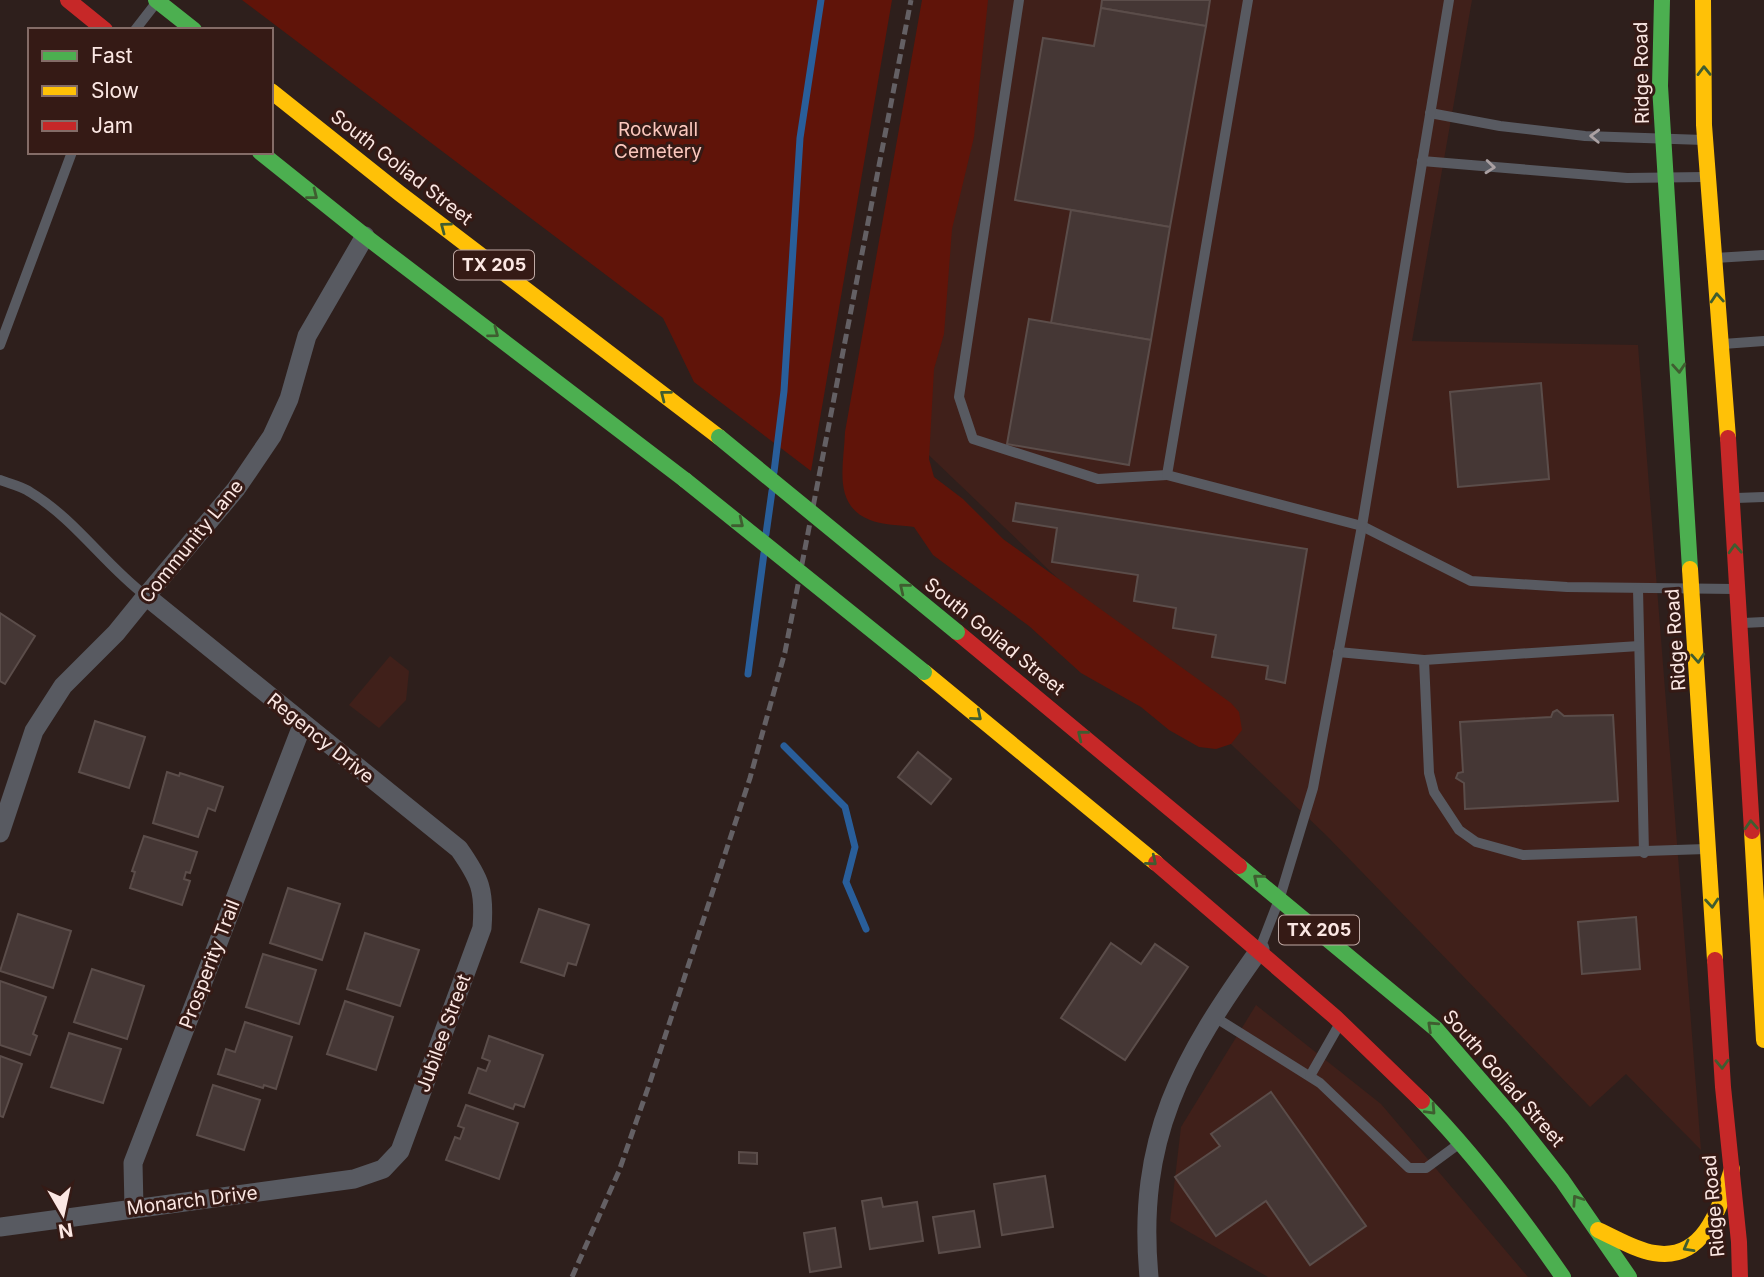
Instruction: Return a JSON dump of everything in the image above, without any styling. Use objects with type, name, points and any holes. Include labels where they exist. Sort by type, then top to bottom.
[{"type":"main road","points":[[68,0],[103,28]]},
{"type":"main road","points":[[157,0],[192,28]]},
{"type":"main road","name":"Ridge Road","points":[[1662,0],[1660,86],[1708,849],[1743,972],[1763,992],[1764,1040]]},
{"type":"main road","name":"Ridge Road","points":[[1703,0],[1705,140],[1758,862],[1743,972],[1730,995],[1723,1087],[1740,1277]]},
{"type":"main road","name":"South Goliad Street","points":[[273,93],[399,193],[719,437],[1280,897],[1436,1029],[1556,1169],[1629,1277]]},
{"type":"main road","name":"TX 205","points":[[262,154],[365,236],[685,480],[924,672],[1260,949],[1396,1073],[1461,1142],[1563,1277]]},
{"type":"main road","points":[[1730,995],[1763,992]]},
{"type":"main road","points":[[1598,1230],[1656,1254],[1677,1253],[1699,1241],[1714,1223],[1732,1169]]},
{"type":"street","name":"Community Lane","points":[[0,833],[34,731],[63,686],[116,633],[236,489],[272,436],[289,399],[307,336],[365,236]]},
{"type":"street","name":"Regency Drive","points":[[146,596],[459,849],[478,876],[481,890]]},
{"type":"street","name":"Prosperity Trail","points":[[134,1208],[133,1163],[303,723]]},
{"type":"street","name":"Jubilee Street","points":[[383,1169],[400,1151],[482,928],[484,904],[481,890]]},
{"type":"street","points":[[1149,1277],[1146,1246],[1149,1186],[1158,1135],[1169,1102],[1191,1053],[1213,1016],[1260,949]]},
{"type":"street","name":"Monarch Drive","points":[[0,1227],[354,1180],[383,1169]]},
{"type":"lane","points":[[136,28],[157,0]]},
{"type":"lane","points":[[1019,0],[959,397],[973,439],[1098,479],[1167,475],[1362,526],[1471,581],[1638,589],[1737,589]]},
{"type":"lane","points":[[1167,475],[1248,0]]},
{"type":"lane","points":[[1260,949],[1280,897],[1312,788],[1362,526],[1449,0]]},
{"type":"lane","points":[[1430,113],[1500,126],[1585,136],[1705,140]]},
{"type":"lane","points":[[0,345],[71,154]]},
{"type":"lane","points":[[1422,160],[1602,176],[1708,177]]},
{"type":"lane","points":[[1714,258],[1764,255]]},
{"type":"lane","points":[[1721,344],[1764,341]]},
{"type":"lane","points":[[0,480],[28,490],[54,509],[125,580],[146,596]]},
{"type":"lane","points":[[1732,499],[1764,498]]},
{"type":"lane","points":[[1638,589],[1644,853]]},
{"type":"lane","points":[[1739,624],[1764,622]]},
{"type":"lane","points":[[1338,652],[1423,660],[1639,646]]},
{"type":"lane","points":[[1423,660],[1429,773],[1434,792],[1459,830],[1476,842],[1523,855],[1708,849]]},
{"type":"lane","points":[[1213,1016],[1320,1083],[1409,1168],[1426,1168],[1461,1142]]},
{"type":"lane","points":[[1310,1076],[1341,1021]]},
{"type":"shaded area","points":[[983,0],[1472,0],[1412,341],[1638,345],[1701,1150],[1626,1074],[1590,1107],[1327,836],[911,438]]},
{"type":"shaded area","points":[[390,656],[409,671],[406,700],[379,728],[349,705]]},
{"type":"shaded area","points":[[1256,1005],[1381,1104],[1528,1277],[1268,1277],[1170,1221],[1181,1127]]},
{"type":"green space","name":"Rockwall Cemetery","points":[[242,0],[892,0],[811,471],[694,382],[663,318]]},
{"type":"green space","points":[[922,0],[988,0],[974,137],[952,229],[944,334],[934,369],[929,459],[934,477],[963,499],[1003,539],[1231,703],[1239,712],[1242,730],[1231,744],[1216,749],[1199,747],[1169,730],[1141,707],[1081,673],[1029,626],[933,555],[914,527],[870,520],[850,505],[845,494],[842,470],[845,432]]},
{"type":"building","points":[[1102,0],[1210,0],[1206,26],[1101,8]]},
{"type":"building","points":[[1101,8],[1206,26],[1170,227],[1015,200],[1043,38],[1094,46]]},
{"type":"building","points":[[1071,210],[1170,227],[1151,340],[1051,323]]},
{"type":"building","points":[[1029,319],[1151,340],[1129,465],[1007,444]]},
{"type":"building","points":[[1541,383],[1549,479],[1458,487],[1450,392]]},
{"type":"building","points":[[1016,503],[1307,549],[1285,683],[1266,679],[1268,666],[1212,657],[1216,635],[1173,628],[1176,608],[1134,601],[1138,575],[1052,562],[1057,528],[1013,521]]},
{"type":"building","points":[[0,613],[35,636],[5,684],[0,681]]},
{"type":"building","points":[[1557,710],[1564,716],[1613,715],[1618,801],[1465,809],[1464,783],[1456,778],[1458,773],[1463,772],[1460,722],[1551,717]]},
{"type":"building","points":[[95,721],[145,737],[129,788],[79,772]]},
{"type":"building","points":[[918,752],[951,779],[931,804],[898,777]]},
{"type":"building","points":[[167,772],[179,776],[180,773],[223,787],[215,811],[208,808],[198,837],[153,823]]},
{"type":"building","points":[[144,836],[197,852],[190,873],[186,872],[184,879],[190,881],[182,905],[130,888],[135,872],[132,871]]},
{"type":"building","points":[[288,888],[340,904],[322,960],[270,943]]},
{"type":"building","points":[[539,909],[589,925],[576,965],[568,963],[564,976],[521,962]]},
{"type":"building","points":[[18,914],[71,931],[53,988],[0,971]]},
{"type":"building","points":[[1636,917],[1640,969],[1582,974],[1578,922]]},
{"type":"building","points":[[365,933],[419,950],[400,1006],[347,989]]},
{"type":"building","points":[[1111,943],[1141,964],[1155,944],[1188,967],[1125,1060],[1061,1018]]},
{"type":"building","points":[[263,954],[316,970],[299,1024],[246,1007]]},
{"type":"building","points":[[92,969],[144,986],[127,1039],[74,1022]]},
{"type":"building","points":[[0,981],[46,997],[33,1034],[37,1036],[30,1055],[0,1045]]},
{"type":"building","points":[[345,1001],[393,1017],[376,1070],[327,1054]]},
{"type":"building","points":[[245,1022],[292,1037],[276,1089],[264,1085],[263,1088],[218,1074],[226,1049],[235,1052]]},
{"type":"building","points":[[69,1033],[121,1049],[103,1103],[51,1087]]},
{"type":"building","points":[[489,1036],[543,1055],[524,1107],[515,1104],[513,1109],[469,1093],[478,1068],[486,1071],[490,1061],[482,1058]]},
{"type":"building","points":[[0,1056],[22,1064],[3,1117],[0,1116]]},
{"type":"building","points":[[213,1085],[260,1100],[244,1150],[197,1135]]},
{"type":"building","points":[[1271,1092],[1366,1226],[1310,1265],[1266,1201],[1216,1236],[1175,1177],[1220,1146],[1211,1134]]},
{"type":"building","points":[[466,1105],[518,1123],[499,1179],[446,1160],[455,1137],[460,1139],[464,1128],[458,1126]]},
{"type":"building","points":[[739,1152],[757,1153],[757,1164],[739,1163]]},
{"type":"building","points":[[1045,1176],[1053,1227],[1002,1235],[994,1184]]},
{"type":"building","points":[[881,1198],[883,1207],[917,1202],[923,1241],[870,1249],[862,1201]]},
{"type":"building","points":[[974,1211],[980,1247],[939,1253],[933,1217]]},
{"type":"building","points":[[835,1228],[841,1267],[810,1272],[804,1233]]},
{"type":"waterway","points":[[774,472],[784,391],[800,138],[821,0]]},
{"type":"waterway","points":[[766,534],[772,491]]},
{"type":"waterway","points":[[748,674],[764,553]]},
{"type":"waterway","points":[[784,746],[845,807],[855,847],[846,882],[866,929]]},
{"type":"railway","points":[[572,1277],[619,1171],[648,1088],[750,778],[785,652],[911,0]]},
{"type":"traffic: fast","points":[[156,0],[191,28]]},
{"type":"traffic: fast","points":[[1662,0],[1660,86],[1690,569]]},
{"type":"traffic: fast","points":[[262,154],[365,236],[685,480]]},
{"type":"traffic: fast","points":[[719,437],[957,632]]},
{"type":"traffic: fast","points":[[685,480],[924,672]]},
{"type":"traffic: fast","points":[[1239,866],[1436,1029],[1513,1118],[1562,1180],[1629,1277]]},
{"type":"traffic: fast","points":[[1422,1101],[1496,1186],[1563,1277]]},
{"type":"traffic: slow","points":[[1703,0],[1704,125],[1728,438]]},
{"type":"traffic: slow","points":[[273,93],[399,193],[719,437]]},
{"type":"traffic: slow","points":[[1690,569],[1715,960]]},
{"type":"traffic: slow","points":[[924,672],[1156,863]]},
{"type":"traffic: slow","points":[[1752,831],[1764,1040]]},
{"type":"traffic: slow","points":[[1598,1230],[1633,1247],[1654,1253],[1672,1253],[1686,1249],[1708,1228],[1732,1169]]},
{"type":"traffic: jam","points":[[68,0],[103,28]]},
{"type":"traffic: jam","points":[[1728,438],[1752,831]]},
{"type":"traffic: jam","points":[[957,632],[1239,866]]},
{"type":"traffic: jam","points":[[1156,863],[1335,1017],[1422,1101]]},
{"type":"traffic: jam","points":[[1715,960],[1740,1277]]}]
